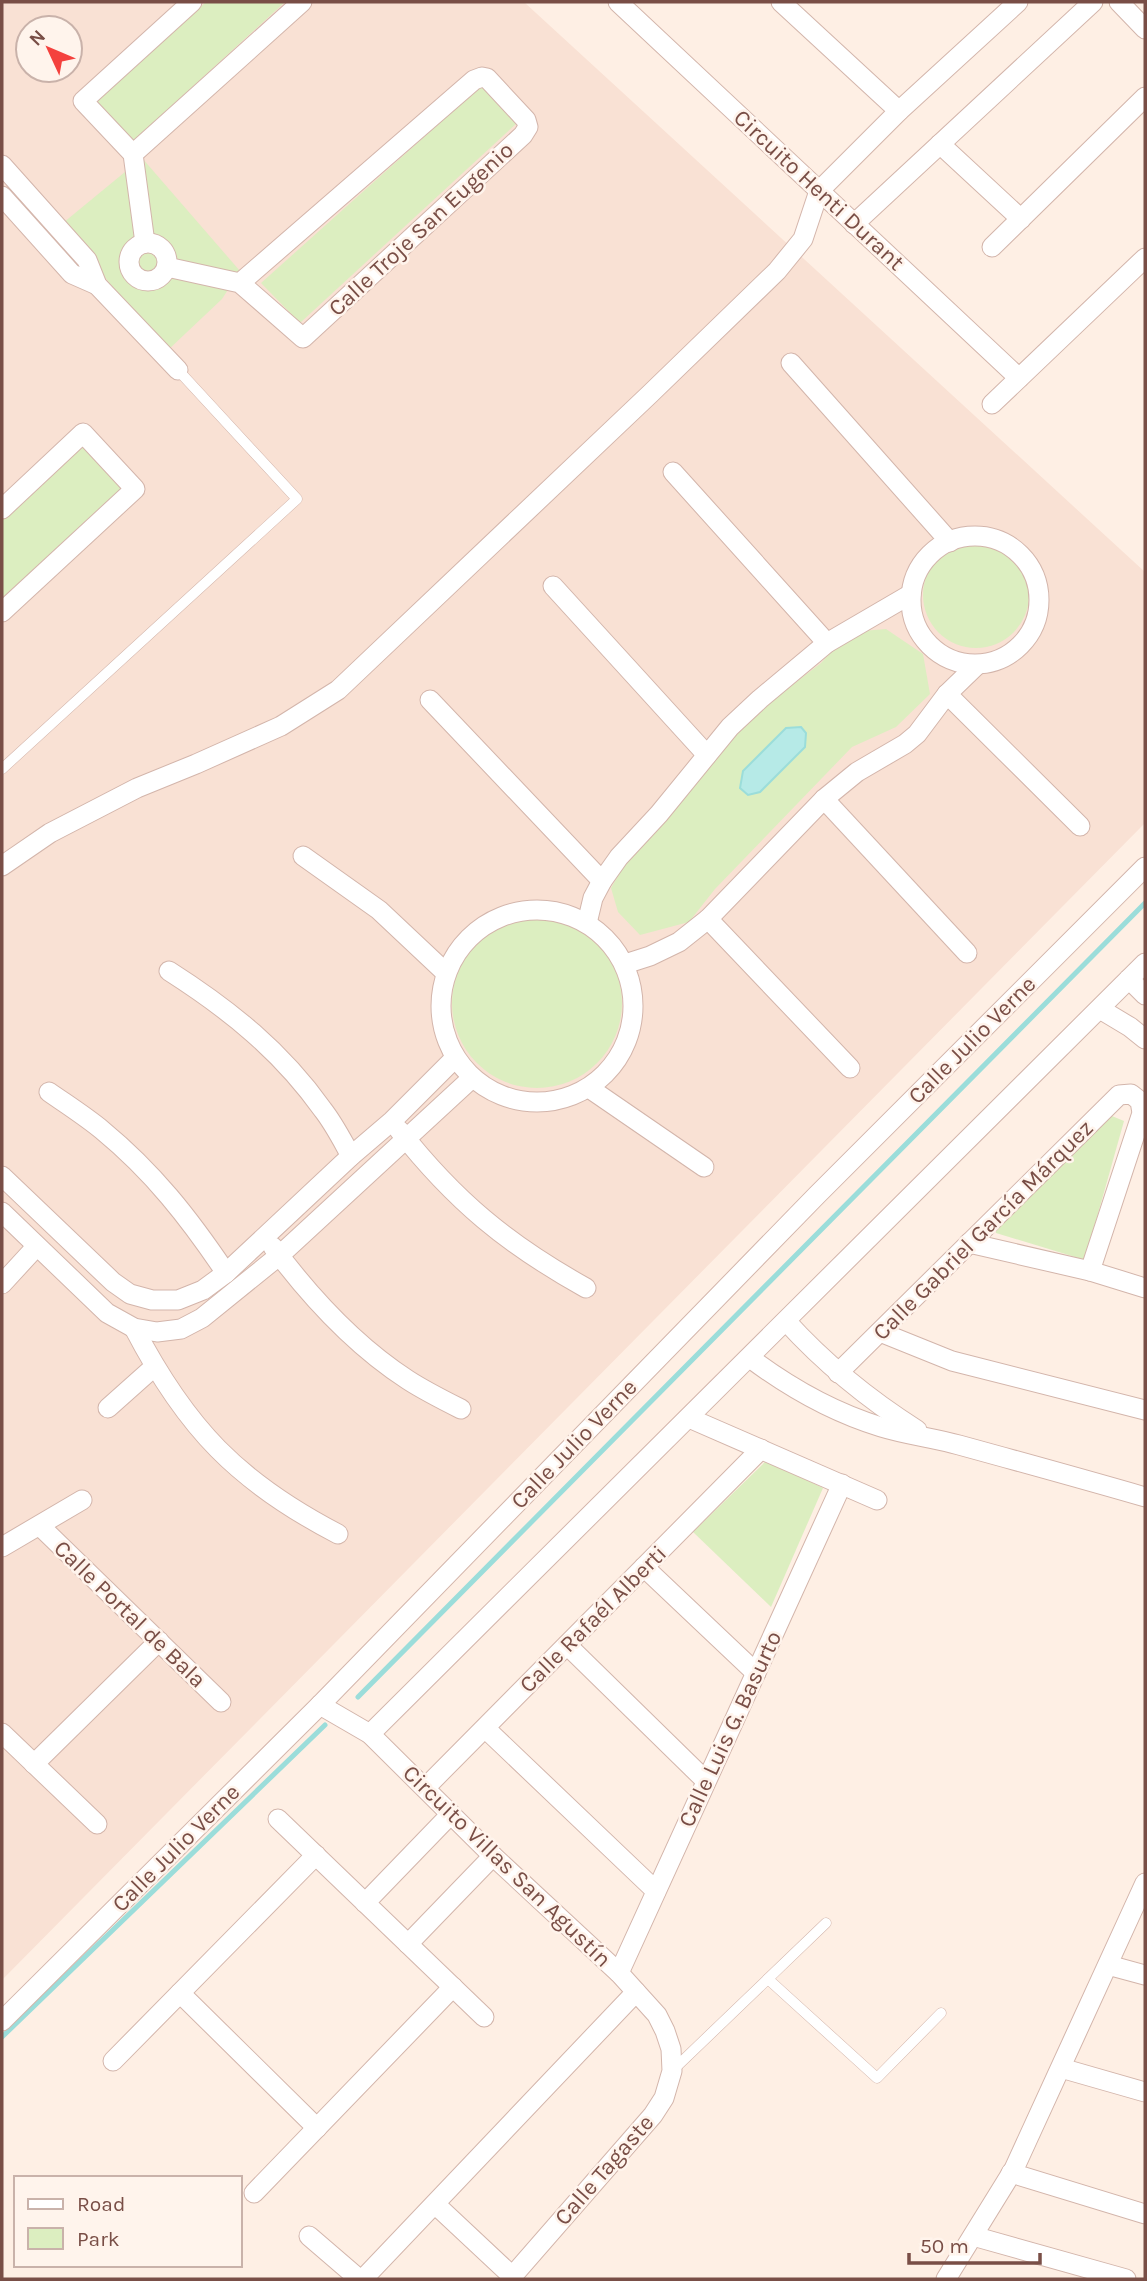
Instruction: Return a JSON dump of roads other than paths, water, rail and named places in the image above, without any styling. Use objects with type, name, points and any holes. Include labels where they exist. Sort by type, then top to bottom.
[{"type":"street","points":[[145,243],[133,154],[83,101],[192,2]]},
{"type":"street","points":[[133,154],[302,2]]},
{"type":"street","name":"Circuito Henti Durant","points":[[618,2],[1019,378]]},
{"type":"street","points":[[781,2],[899,111]]},
{"type":"street","points":[[2,866],[50,833],[137,788],[281,726],[338,690],[777,271],[803,239],[819,191],[899,111],[1018,2]]},
{"type":"street","points":[[854,223],[1093,2]]},
{"type":"street","points":[[1119,2],[1145,29]]},
{"type":"street","name":"Calle Troje San Eugenio","points":[[167,267],[240,284],[303,338],[523,135],[528,127],[526,120],[487,78],[474,80],[240,284]]},
{"type":"street","points":[[992,247],[1145,97]]},
{"type":"street","points":[[940,144],[1021,219]]},
{"type":"street","points":[[2,165],[87,260],[103,291],[178,370]]},
{"type":"street","points":[[2,196],[72,274],[103,291]]},
{"type":"street","points":[[145,243],[155,244],[167,256],[167,267],[162,276],[152,281],[141,280],[132,273],[129,263],[131,252],[145,243]]},
{"type":"street","points":[[992,404],[1145,258]]},
{"type":"street","points":[[103,291],[132,273]]},
{"type":"street","points":[[791,363],[950,542]]},
{"type":"street","points":[[2,509],[83,433],[135,489],[2,612]]},
{"type":"street","points":[[673,472],[827,643]]},
{"type":"street","points":[[970,536],[990,538],[1009,545],[1024,559],[1035,577],[1040,597],[1037,617],[1029,636],[1015,651],[997,661],[977,665],[955,662],[936,652],[921,636],[913,616],[911,594],[923,562],[935,550],[950,542],[970,536]]},
{"type":"street","points":[[553,586],[707,755]]},
{"type":"street","points":[[587,922],[593,898],[619,857],[659,814],[730,727],[827,643],[911,594]]},
{"type":"street","points":[[625,964],[679,942],[708,919],[824,800],[857,772],[917,734],[947,694],[977,665]]},
{"type":"street","points":[[947,694],[1080,826]]},
{"type":"street","points":[[430,700],[602,881]]},
{"type":"street","points":[[824,800],[967,953]]},
{"type":"street","points":[[303,856],[379,910],[446,973]]},
{"type":"street","name":"Calle Julio Verne","points":[[2,2021],[320,1705],[817,1195],[1145,867]]},
{"type":"street","points":[[533,909],[561,912],[587,922],[609,940],[625,964],[632,986],[634,1009],[631,1032],[621,1054],[607,1073],[589,1088],[566,1099],[541,1103],[516,1101],[493,1093],[472,1078],[454,1058],[445,1038],[441,995],[446,973],[460,948],[480,928],[505,915],[533,909]]},
{"type":"street","points":[[708,919],[850,1068]]},
{"type":"street","points":[[370,1734],[1145,963]]},
{"type":"street","points":[[169,971],[214,999],[254,1032],[282,1060],[324,1111],[351,1156]]},
{"type":"street","points":[[1129,979],[1145,995]]},
{"type":"street","points":[[1100,1009],[1145,1039]]},
{"type":"street","points":[[2,1176],[113,1282],[130,1294],[152,1300],[178,1300],[203,1290],[226,1273],[351,1156],[393,1121],[454,1058]]},
{"type":"street","points":[[2,1212],[107,1313],[134,1328],[157,1332],[181,1329],[202,1318],[280,1255],[472,1078]]},
{"type":"street","points":[[589,1088],[704,1167]]},
{"type":"street","points":[[49,1092],[101,1129],[148,1171],[190,1220],[226,1273]]},
{"type":"street","name":"Calle Gabriel García Márquez","points":[[838,1373],[1119,1095],[1131,1094],[1140,1101],[1142,1113],[1090,1271]]},
{"type":"street","points":[[393,1121],[436,1175],[469,1208],[496,1231],[545,1265],[586,1288]]},
{"type":"street","points":[[265,1236],[316,1301],[359,1343],[408,1380],[460,1409]]},
{"type":"street","points":[[969,1243],[1090,1271],[1145,1288]]},
{"type":"street","points":[[2,1284],[36,1247]]},
{"type":"street","points":[[786,1321],[838,1373],[880,1407],[926,1436]]},
{"type":"street","points":[[134,1328],[154,1367],[203,1435],[266,1491],[338,1534]]},
{"type":"street","points":[[880,1332],[952,1361],[1145,1410]]},
{"type":"street","points":[[750,1357],[792,1387],[848,1416],[884,1428],[926,1436],[1145,1497]]},
{"type":"street","points":[[108,1408],[154,1367]]},
{"type":"street","points":[[689,1418],[877,1500]]},
{"type":"street","name":"Calle Rafaél Alberti","points":[[425,1788],[761,1449]]},
{"type":"street","name":"Calle Luis G. Basurto","points":[[619,1973],[842,1485]]},
{"type":"street","points":[[2,1548],[82,1500]]},
{"type":"street","name":"Calle Portal de Bala","points":[[40,1525],[221,1702]]},
{"type":"street","points":[[644,1567],[755,1673]]},
{"type":"street","points":[[34,1764],[159,1641]]},
{"type":"street","points":[[567,1645],[706,1781]]},
{"type":"street","name":"Circuito Villas San Agustín","points":[[320,1705],[370,1734],[493,1856],[619,1973],[657,2015],[671,2049]]},
{"type":"street","points":[[485,1728],[656,1891]]},
{"type":"street","points":[[2,1733],[97,1824]]},
{"type":"street","points":[[365,1903],[451,1814]]},
{"type":"street","points":[[278,1819],[484,2017]]},
{"type":"street","points":[[113,2061],[316,1855]]},
{"type":"street","points":[[408,1944],[493,1856]]},
{"type":"street","points":[[946,2279],[1012,2173],[1145,1883]]},
{"type":"street","points":[[1108,1965],[1145,1975]]},
{"type":"street","points":[[254,2193],[453,1987]]},
{"type":"street","points":[[309,2235],[361,2279],[636,1992]]},
{"type":"street","points":[[180,1993],[317,2128]]},
{"type":"street","name":"Calle Tagaste","points":[[512,2278],[653,2115],[664,2098],[672,2071],[671,2049]]},
{"type":"street","points":[[1061,2068],[1145,2092]]},
{"type":"street","points":[[1012,2173],[1145,2214]]},
{"type":"street","points":[[435,2204],[512,2278]]},
{"type":"street","points":[[973,2236],[1126,2279]]},
{"type":"lane","points":[[2,769],[297,499],[178,370]]},
{"type":"lane","points":[[672,2071],[826,1923]]},
{"type":"lane","points":[[768,1979],[877,2078],[941,2012]]},
{"type":"water","points":[[801,727],[806,733],[805,747],[760,792],[748,795],[740,788],[743,771],[786,728]]},
{"type":"waterway","points":[[358,1697],[1145,903]]},
{"type":"waterway","points":[[2,2037],[325,1725]]}]
